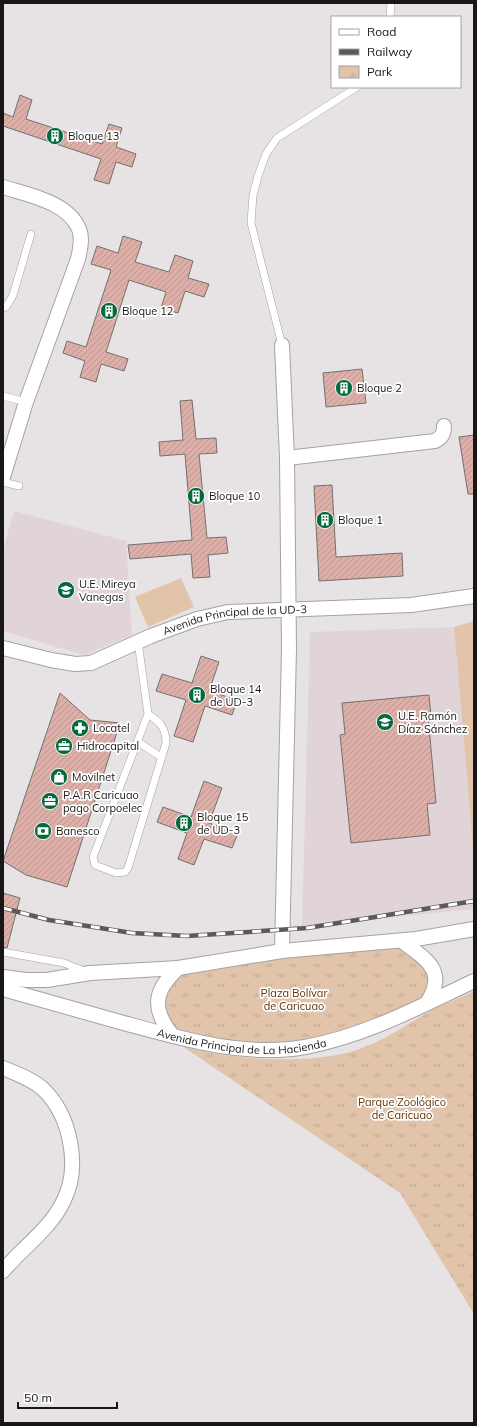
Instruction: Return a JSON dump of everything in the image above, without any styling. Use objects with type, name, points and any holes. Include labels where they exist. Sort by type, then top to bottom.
[{"type":"street","points":[[3,187],[55,205],[70,215],[80,229],[81,242],[78,259],[26,402],[3,477]]},
{"type":"street","points":[[282,345],[287,458],[289,648],[282,951]]},
{"type":"street","points":[[287,458],[435,441],[440,438],[444,432],[444,426]]},
{"type":"street","name":"Avenida Principal de la UD-3","points":[[3,648],[30,656],[75,664],[91,663],[138,642],[197,619],[228,612],[288,608],[411,605],[474,596]]},
{"type":"street","points":[[3,977],[26,980],[47,980],[90,973],[178,968],[282,951],[402,941],[474,929]]},
{"type":"street","points":[[402,941],[427,961],[433,968],[436,978],[435,990],[427,1003]]},
{"type":"street","points":[[173,1036],[162,1022],[159,1010],[160,991],[178,968]]},
{"type":"street","name":"Avenida Principal de La Hacienda","points":[[3,989],[173,1036],[240,1050],[304,1047],[361,1032],[474,981]]},
{"type":"street","points":[[3,1068],[31,1080],[44,1090],[64,1123],[72,1146],[72,1168],[68,1191],[63,1203],[44,1228],[3,1271]]},
{"type":"lane","points":[[390,16],[391,3]]},
{"type":"lane","points":[[282,345],[251,222],[252,195],[266,154],[277,138],[355,88]]},
{"type":"lane","points":[[3,308],[6,308],[13,296],[31,234]]},
{"type":"lane","points":[[3,396],[26,402]]},
{"type":"lane","points":[[3,482],[19,486]]},
{"type":"lane","points":[[138,642],[148,714],[92,857],[95,865],[120,874],[126,872],[128,868],[166,743],[166,733],[163,726],[148,714]]},
{"type":"lane","points":[[138,742],[161,757]]},
{"type":"lane","points":[[3,952],[64,963],[90,973]]},
{"type":"shaded area","name":"U.E. Mireya Vanegas","points":[[14,511],[126,541],[132,635],[84,655],[3,631],[3,550]]},
{"type":"shaded area","name":"U.E. Ramón Díaz Sánchez","points":[[454,627],[474,859],[474,909],[302,926],[310,632]]},
{"type":"green space","points":[[181,578],[194,607],[148,627],[135,597]]},
{"type":"green space","points":[[474,621],[474,859],[454,627]]},
{"type":"green space","name":"Plaza Bolívar de Caricuao","points":[[402,941],[427,961],[435,990],[388,1020],[284,1049],[173,1036],[160,991],[178,968]]},
{"type":"green space","name":"Parque Zoológico de Caricuao","points":[[474,991],[474,1314],[400,1193],[182,1046],[222,1055],[268,1059],[313,1058],[335,1055],[354,1051],[374,1043],[432,1010]]},
{"type":"building","name":"Bloque 13","points":[[20,95],[32,100],[26,119],[102,144],[109,124],[122,128],[116,147],[136,154],[132,167],[116,162],[109,184],[94,180],[101,159],[3,126],[3,113],[13,117]]},
{"type":"building","name":"Bloque 12","points":[[123,236],[142,242],[135,262],[169,272],[175,255],[193,261],[188,278],[209,284],[204,297],[185,291],[178,313],[161,308],[166,292],[129,280],[106,352],[128,359],[124,371],[101,364],[96,382],[80,377],[85,361],[63,353],[67,341],[86,347],[111,270],[91,264],[97,246],[118,253]]},
{"type":"building","name":"Bloque 2","points":[[362,369],[366,403],[326,407],[323,373]]},
{"type":"building","name":"Bloque 10","points":[[192,400],[196,439],[216,438],[217,453],[199,454],[207,538],[226,537],[228,553],[208,555],[210,577],[193,578],[191,554],[130,559],[128,545],[192,540],[185,454],[160,456],[159,442],[183,440],[180,401]]},
{"type":"building","points":[[474,435],[474,494],[468,494],[459,437]]},
{"type":"building","name":"Bloque 1","points":[[332,485],[336,557],[402,553],[403,576],[319,581],[314,486]]},
{"type":"building","name":"Bloque 14 de UD-3","points":[[201,656],[219,662],[209,691],[237,700],[232,715],[205,706],[193,742],[174,736],[186,700],[156,691],[162,674],[192,683]]},
{"type":"building","points":[[60,693],[90,720],[120,723],[67,887],[26,875],[3,861]]},
{"type":"building","points":[[429,695],[431,716],[428,716],[436,803],[427,804],[430,835],[351,843],[340,735],[345,734],[342,703]]},
{"type":"building","name":"Bloque 15 de UD-3","points":[[204,781],[222,788],[209,823],[238,833],[232,848],[204,839],[194,865],[178,859],[187,833],[157,822],[163,807],[191,817]]},
{"type":"building","points":[[3,893],[20,898],[7,948],[3,947]]},
{"type":"railway","points":[[3,908],[49,920],[132,933],[187,936],[307,928],[474,901]]},
{"type":"place","name":"Bloque 13","points":[[55,136]]},
{"type":"place","name":"Bloque 12","points":[[109,311]]},
{"type":"place","name":"Bloque 2","points":[[344,388]]},
{"type":"place","name":"Bloque 10","points":[[196,496]]},
{"type":"place","name":"Bloque 1","points":[[325,520]]},
{"type":"place","name":"U.E. Mireya Vanegas","points":[[66,590]]},
{"type":"place","name":"Bloque 14 de UD-3","points":[[197,695]]},
{"type":"place","name":"U.E. Ramón Díaz Sánchez","points":[[385,722]]},
{"type":"place","name":"Locatel","points":[[80,728]]},
{"type":"place","name":"Hidrocapital","points":[[64,746]]},
{"type":"place","name":"Movilnet","points":[[59,777]]},
{"type":"place","name":"P.A.R Caricuao pago Corpoelec","points":[[50,801]]},
{"type":"place","name":"Bloque 15 de UD-3","points":[[184,823]]},
{"type":"place","name":"Banesco","points":[[43,831]]}]
